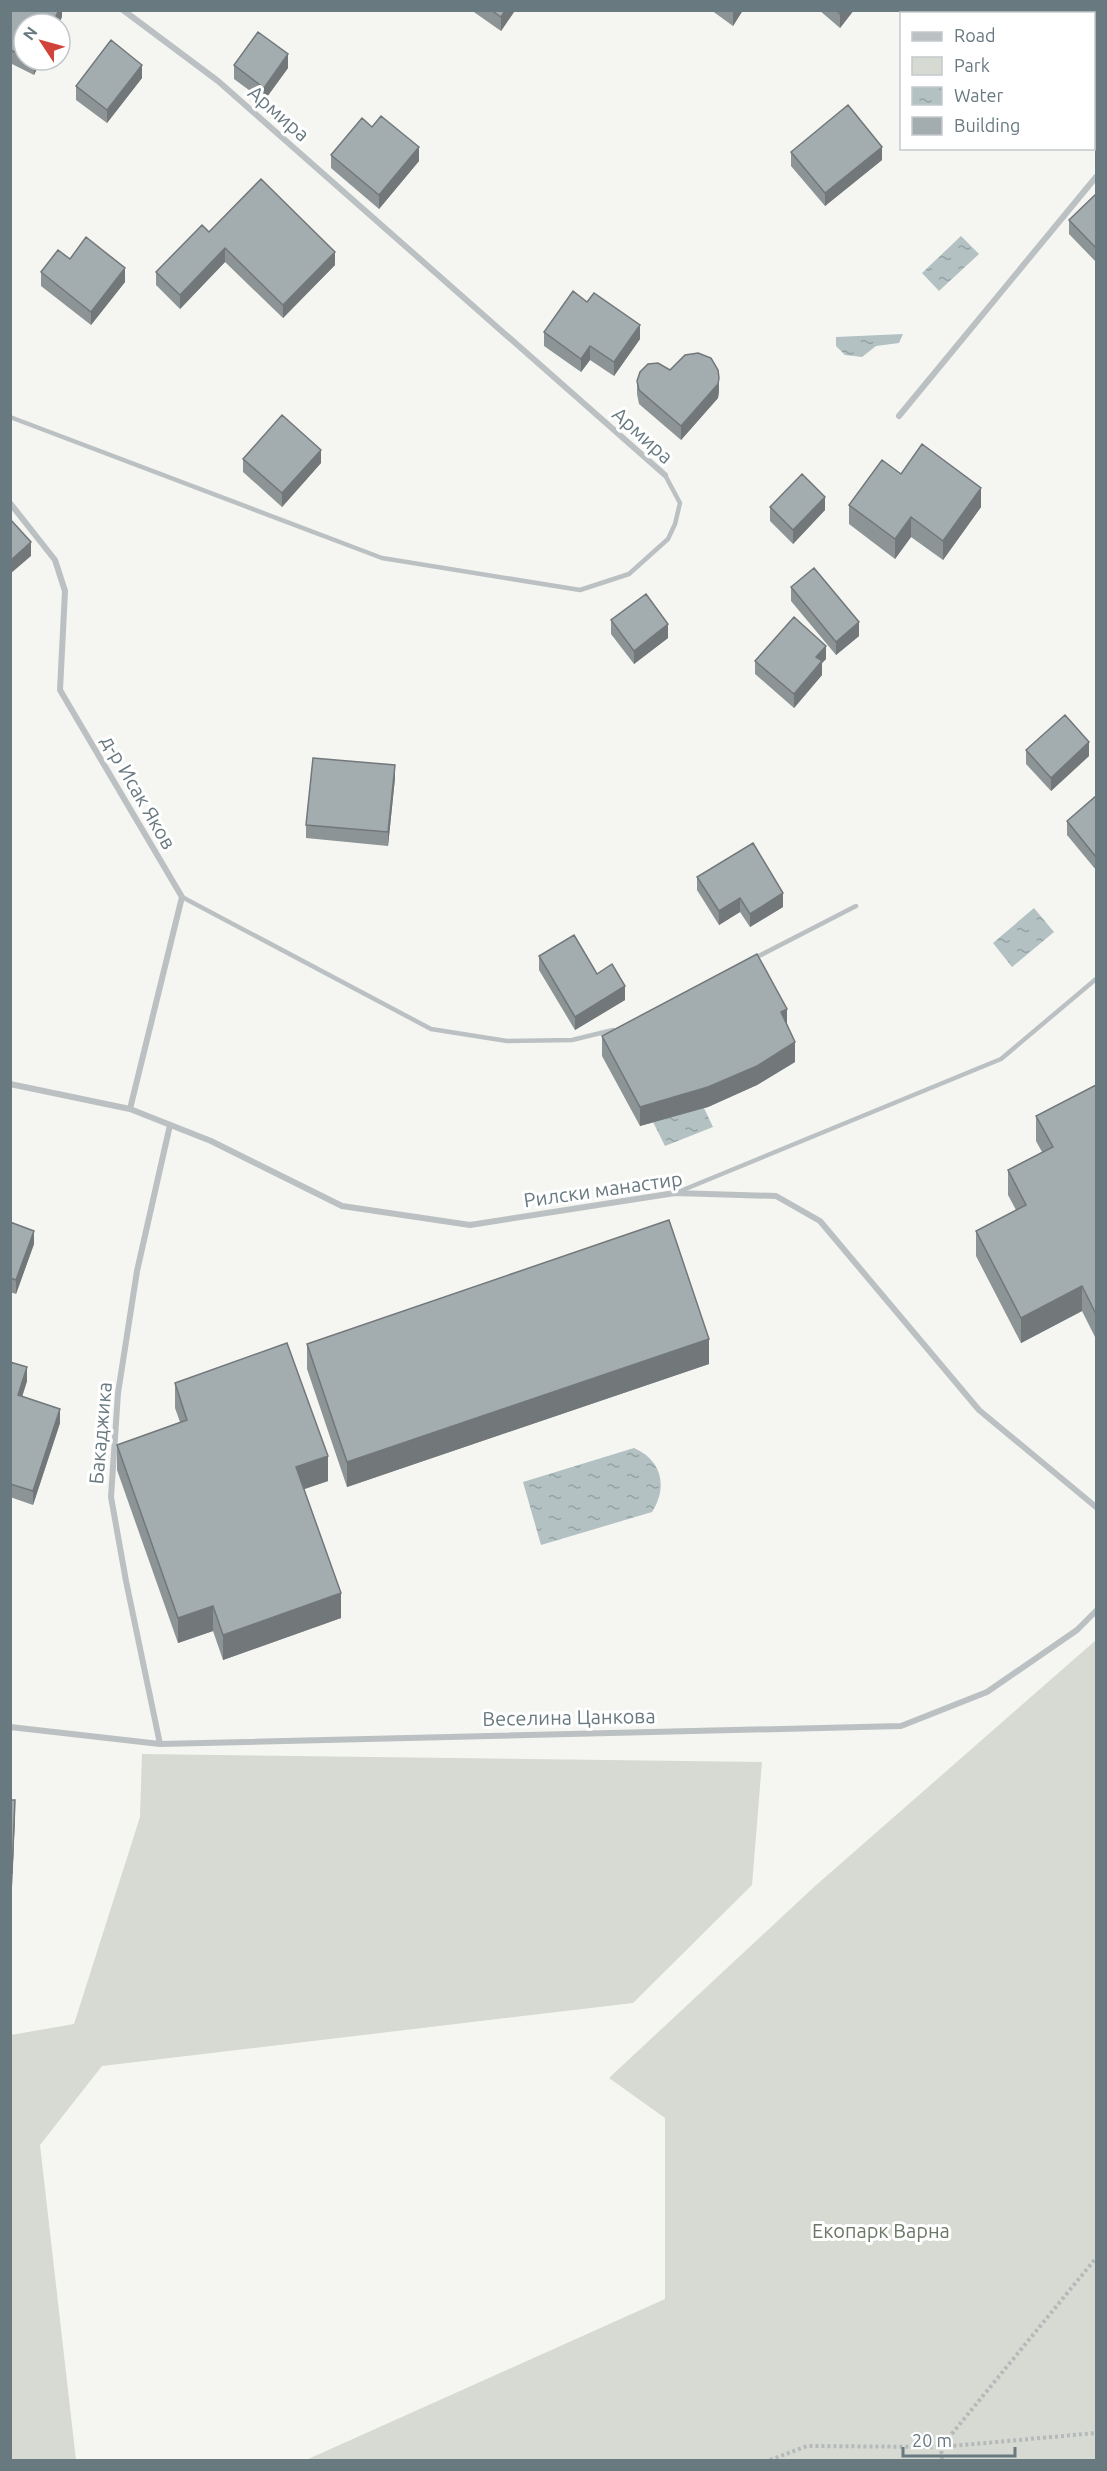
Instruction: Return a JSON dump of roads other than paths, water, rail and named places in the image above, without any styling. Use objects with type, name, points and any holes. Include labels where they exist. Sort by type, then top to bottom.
[{"type":"street","name":"Армира","points":[[123,10],[218,81],[664,475]]},
{"type":"street","points":[[899,417],[1096,177]]},
{"type":"street","name":"д-р Исак Яков","points":[[10,503],[55,560],[65,591],[60,690],[182,897]]},
{"type":"street","points":[[130,1109],[182,897]]},
{"type":"street","name":"Рилски манастир","points":[[10,1084],[130,1109],[211,1141],[342,1206],[470,1225],[675,1193],[776,1196],[819,1221],[979,1410],[1096,1507]]},
{"type":"street","name":"Бакаджика","points":[[160,1744],[111,1497],[118,1393],[137,1271],[170,1125]]},
{"type":"street","name":"Веселина Цанкова","points":[[10,1727],[160,1744],[901,1726],[987,1692],[1077,1630],[1096,1611]]},
{"type":"lane","name":"Армира","points":[[10,417],[382,558],[580,590],[629,574],[668,539],[675,524],[680,503],[664,475]]},
{"type":"lane","points":[[182,897],[432,1029],[507,1041],[572,1040],[610,1032],[620,1027]]},
{"type":"lane","points":[[754,959],[856,906]]},
{"type":"lane","points":[[675,1193],[1001,1059],[1096,978]]},
{"type":"water","points":[[961,236],[979,254],[939,291],[922,273]]},
{"type":"water","points":[[903,334],[899,343],[876,346],[862,357],[845,355],[836,346],[836,337]]},
{"type":"water","points":[[1034,908],[1054,932],[1012,967],[993,943]]},
{"type":"water","points":[[704,1108],[713,1127],[665,1146],[653,1122]]},
{"type":"water","points":[[634,1448],[651,1460],[660,1475],[660,1493],[652,1512],[541,1545],[523,1482]]},
{"type":"park label","name":"Екопарк Варна","points":[[881,2230]]}]
